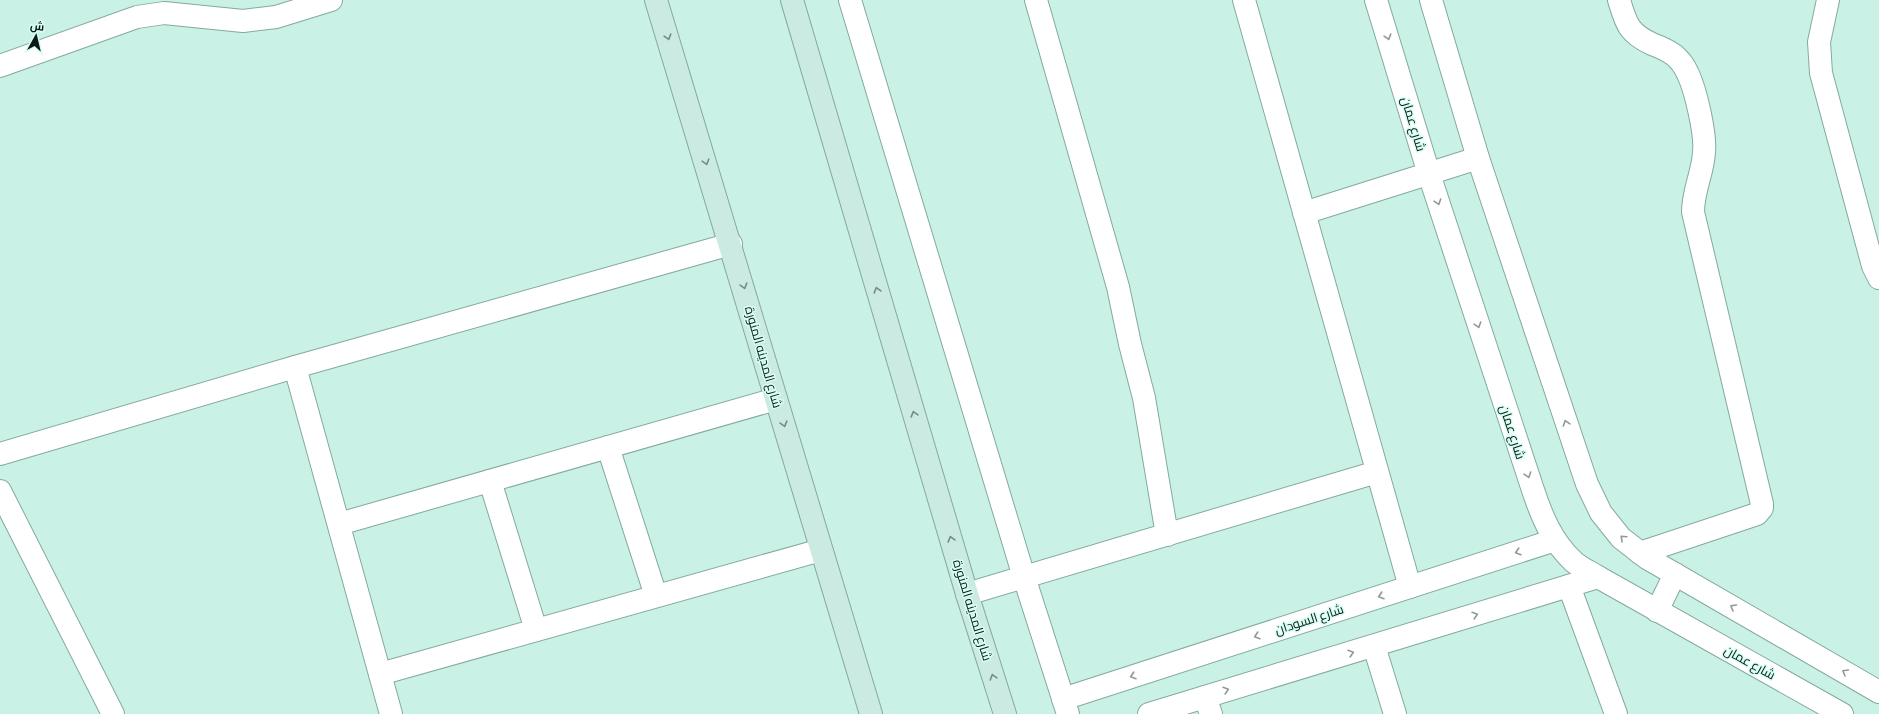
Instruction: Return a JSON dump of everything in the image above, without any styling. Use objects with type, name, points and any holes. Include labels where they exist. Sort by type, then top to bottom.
[{"type":"main road","name":"شارع المدينه المنورة","points":[[656,0],[731,244],[871,714]]},
{"type":"main road","name":"شارع المدينه المنورة","points":[[792,0],[967,594],[1004,714]]},
{"type":"street","points":[[0,66],[136,17],[164,13],[187,7],[211,18],[243,21],[276,17],[331,0]]},
{"type":"street","points":[[850,0],[1024,577],[1066,706]]},
{"type":"street","points":[[1036,0],[1118,287],[1130,344],[1144,398],[1167,534]]},
{"type":"street","points":[[1244,0],[1410,587]]},
{"type":"street","name":"شارع عمان","points":[[1376,0],[1429,174],[1541,515],[1555,540],[1575,562],[1598,577],[1824,708],[1842,714]]},
{"type":"street","points":[[1431,0],[1478,158],[1586,484],[1605,518],[1621,538],[1640,553],[1879,692]]},
{"type":"street","points":[[1619,0],[1630,30],[1636,36],[1666,49],[1688,73],[1692,83],[1704,138],[1703,164],[1696,186],[1693,212],[1762,504],[1762,508],[1757,514],[1640,553]]},
{"type":"street","points":[[1828,0],[1819,42],[1821,72],[1873,266],[1879,278]]},
{"type":"street","points":[[1304,213],[1478,158]]},
{"type":"street","points":[[0,454],[295,367],[731,244]]},
{"type":"street","points":[[295,367],[391,714]]},
{"type":"street","points":[[339,524],[776,399]]},
{"type":"street","points":[[608,447],[656,596]]},
{"type":"street","points":[[967,594],[1377,472]]},
{"type":"street","points":[[490,481],[536,630]]},
{"type":"street","points":[[0,491],[113,714]]},
{"type":"street","name":"شارع السودان","points":[[1066,706],[1410,587],[1555,540]]},
{"type":"street","points":[[380,674],[821,550]]},
{"type":"street","points":[[1656,611],[1675,574]]},
{"type":"street","points":[[1149,714],[1208,705],[1374,646],[1598,577]]},
{"type":"street","points":[[1569,586],[1616,714]]},
{"type":"street","points":[[1374,646],[1395,714]]}]
